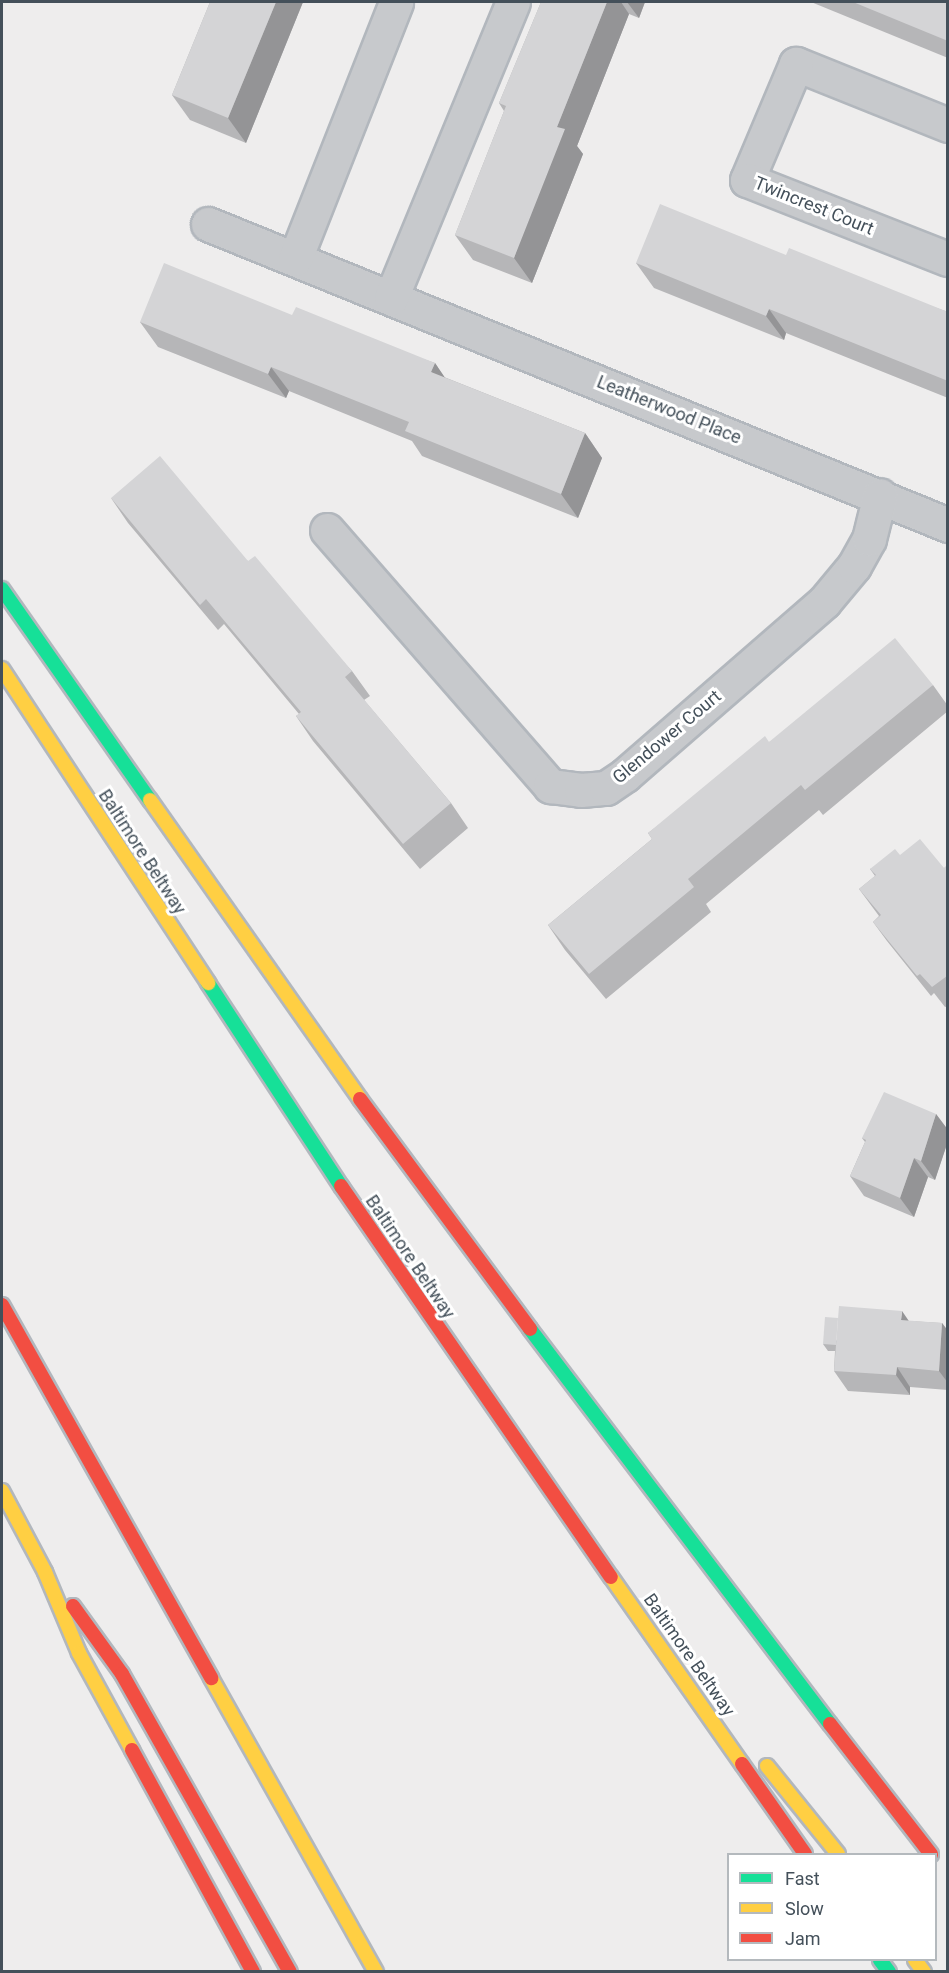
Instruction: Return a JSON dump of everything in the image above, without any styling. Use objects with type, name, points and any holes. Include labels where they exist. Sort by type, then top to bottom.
[{"type":"highway","points":[[2,590],[348,1082],[651,1492],[930,1853]]},
{"type":"highway","name":"Baltimore Beltway","points":[[2,669],[374,1237],[804,1853]]},
{"type":"highway","points":[[2,1305],[375,1971]]},
{"type":"highway","points":[[2,1491],[45,1572],[79,1653],[254,1971]]},
{"type":"highway","points":[[606,1566],[724,1713]]},
{"type":"highway","points":[[45,1572],[122,1674],[290,1971]]},
{"type":"highway","points":[[754,1749],[837,1853]]},
{"type":"street","points":[[295,259],[396,2]]},
{"type":"street","points":[[390,298],[513,2]]},
{"type":"street","name":"Twincrest Court","points":[[948,125],[796,64],[747,180],[948,259]]},
{"type":"street","name":"Leatherwood Place","points":[[208,224],[880,495],[948,525]]},
{"type":"street","name":"Glendower Court","points":[[327,530],[550,786],[581,790],[606,788],[625,775],[824,602],[855,566],[869,539],[880,495]]},
{"type":"building","points":[[210,2],[276,2],[228,118],[172,95]]},
{"type":"building","points":[[541,2],[607,2],[557,127],[565,129],[514,258],[455,235],[506,106],[499,103]]},
{"type":"building","points":[[853,2],[948,2],[948,41]]},
{"type":"building","points":[[660,204],[786,255],[789,248],[948,312],[948,381],[769,309],[766,316],[636,263]]},
{"type":"building","points":[[164,263],[292,315],[296,307],[435,363],[431,372],[585,433],[561,494],[405,431],[409,422],[271,367],[268,374],[140,322]]},
{"type":"building","points":[[160,456],[248,561],[255,556],[352,671],[345,677],[451,803],[403,844],[296,716],[301,712],[206,599],[200,605],[111,498]]},
{"type":"building","points":[[895,638],[933,685],[805,790],[801,785],[688,879],[694,887],[589,974],[548,925],[652,839],[648,833],[765,736],[769,742]]},
{"type":"building","points":[[920,839],[944,868],[948,867],[948,977],[932,987],[920,974],[917,976],[873,922],[881,915],[859,889],[876,875],[870,869],[895,849],[900,855]]},
{"type":"building","points":[[884,1092],[936,1114],[921,1161],[914,1158],[900,1198],[850,1176],[866,1140],[862,1138]]},
{"type":"building","points":[[839,1306],[902,1311],[901,1320],[942,1323],[939,1371],[897,1367],[896,1375],[834,1371]]},
{"type":"building","points":[[825,1317],[838,1318],[836,1345],[823,1344]]},
{"type":"traffic: fast","points":[[2,589],[150,800]]},
{"type":"traffic: fast","points":[[208,983],[341,1186]]},
{"type":"traffic: fast","points":[[530,1329],[830,1724]]},
{"type":"traffic: fast","points":[[881,1961],[889,1972]]},
{"type":"traffic: slow","points":[[2,669],[208,983]]},
{"type":"traffic: slow","points":[[150,800],[360,1099]]},
{"type":"traffic: slow","points":[[2,1491],[45,1572],[79,1653],[132,1750]]},
{"type":"traffic: slow","points":[[611,1577],[742,1764]]},
{"type":"traffic: slow","points":[[211,1678],[376,1972]]},
{"type":"traffic: slow","points":[[767,1766],[837,1853]]},
{"type":"traffic: slow","points":[[916,1961],[924,1972]]},
{"type":"traffic: jam","points":[[360,1099],[530,1329]]},
{"type":"traffic: jam","points":[[341,1186],[611,1577]]},
{"type":"traffic: jam","points":[[2,1305],[211,1678]]},
{"type":"traffic: jam","points":[[73,1606],[122,1674],[290,1972]]},
{"type":"traffic: jam","points":[[830,1724],[930,1853]]},
{"type":"traffic: jam","points":[[132,1750],[253,1972]]},
{"type":"traffic: jam","points":[[742,1764],[804,1853]]}]
